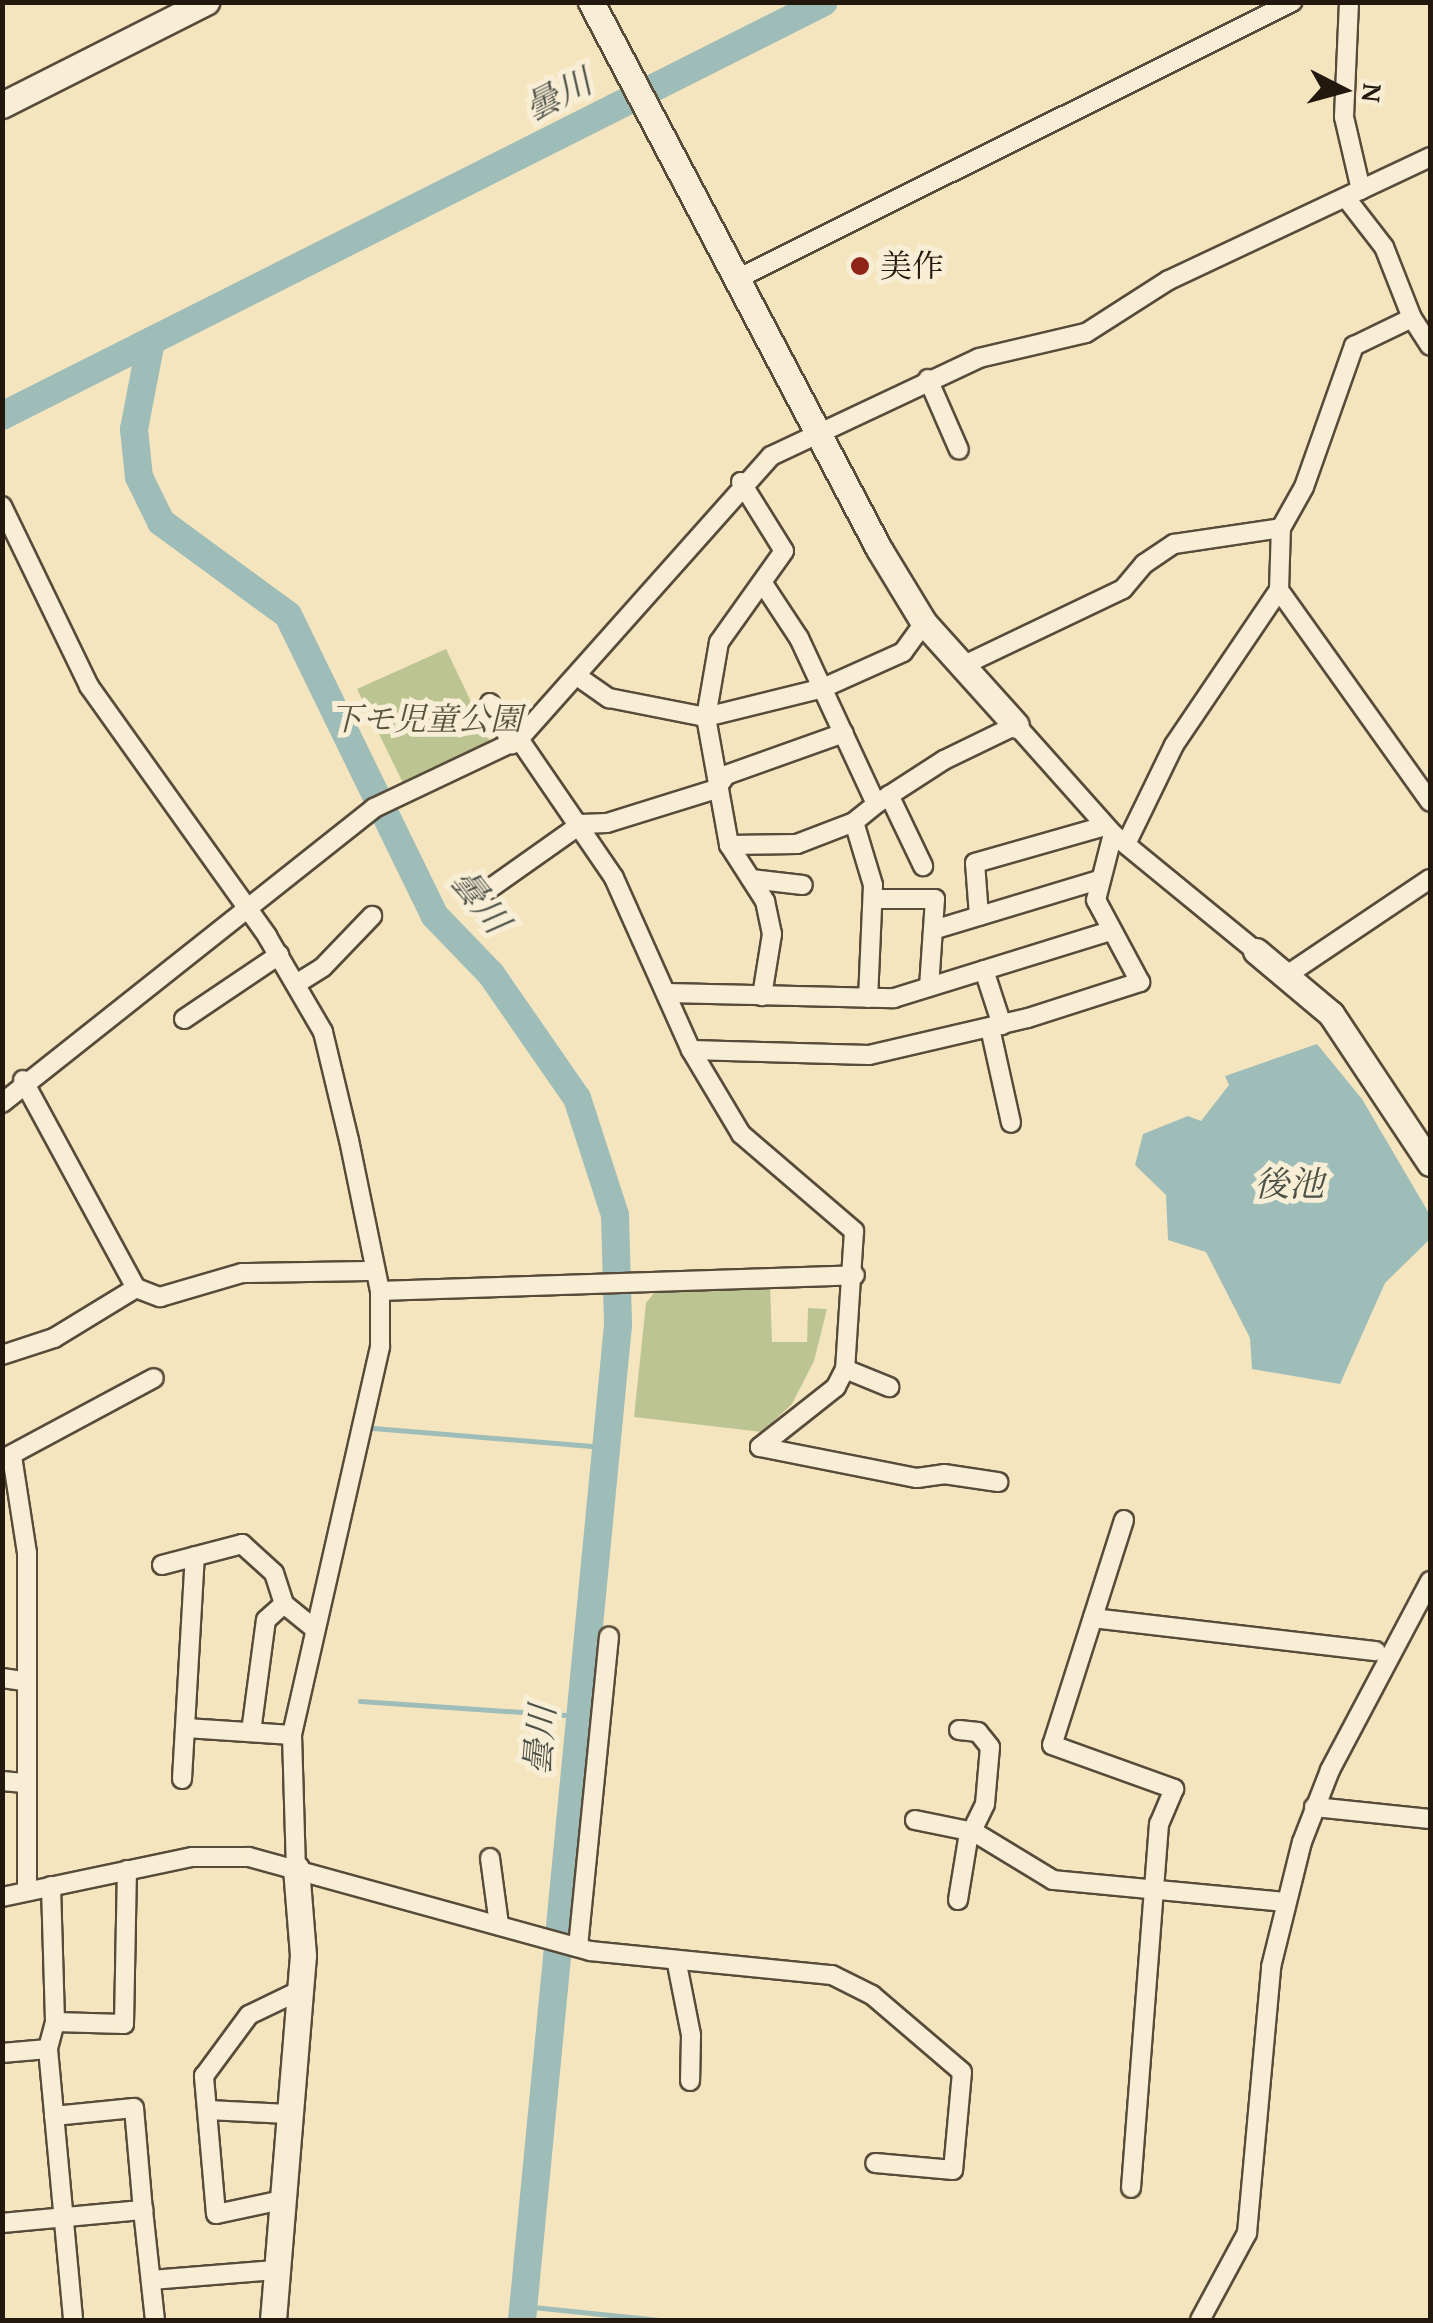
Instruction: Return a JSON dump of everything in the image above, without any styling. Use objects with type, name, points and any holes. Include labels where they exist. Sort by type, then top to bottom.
[{"type":"street","points":[[2,105],[206,2]]},
{"type":"street","points":[[591,2],[818,436],[924,623],[1115,834],[1331,1014],[1422,1133],[1430,1164]]},
{"type":"street","points":[[735,280],[1292,2]]},
{"type":"street","points":[[1349,2],[1344,117],[1354,194],[1384,247],[1412,318],[1430,346]]},
{"type":"street","points":[[2,1103],[23,1080],[249,911],[374,808],[516,741],[577,676],[741,482],[770,456],[980,358],[1086,334],[1169,280],[1430,158]]},
{"type":"street","points":[[691,1050],[869,1055],[996,1026],[1140,982],[1096,900],[1098,880],[1115,834],[1279,590],[1281,528],[1304,487],[1354,346],[1412,318]]},
{"type":"street","points":[[928,379],[959,450]]},
{"type":"street","points":[[741,482],[784,551],[764,586],[719,642],[706,717],[716,789],[730,844],[751,879],[772,934],[762,996]]},
{"type":"street","points":[[2,506],[88,686],[249,911],[323,1032],[380,1291],[380,1347],[292,1734],[299,1992],[272,2320]]},
{"type":"street","points":[[964,666],[1123,589],[1144,564],[1174,544],[1281,528]]},
{"type":"street","points":[[764,586],[882,800],[923,866]]},
{"type":"street","points":[[1279,590],[1430,802]]},
{"type":"street","points":[[577,676],[608,698],[706,717],[823,688],[903,652],[924,623]]},
{"type":"street","points":[[490,704],[582,824],[614,878],[691,1050],[741,1134],[854,1231],[855,1276],[845,1369],[836,1387],[760,1447],[917,1478],[944,1474],[998,1482]]},
{"type":"street","points":[[730,844],[797,844],[854,822],[970,745],[1016,726]]},
{"type":"street","points":[[485,892],[582,824],[607,823],[716,789],[726,776],[844,733]]},
{"type":"street","points":[[854,822],[874,899],[868,998]]},
{"type":"street","points":[[979,916],[975,863],[1115,834]]},
{"type":"street","points":[[751,879],[803,885]]},
{"type":"street","points":[[1287,976],[1430,879]]},
{"type":"street","points":[[933,930],[1098,880]]},
{"type":"street","points":[[874,899],[935,900],[929,988]]},
{"type":"street","points":[[296,984],[323,967],[372,916]]},
{"type":"street","points":[[666,993],[868,998],[929,988],[1110,931]]},
{"type":"street","points":[[184,1019],[278,955]]},
{"type":"street","points":[[984,970],[1011,1123]]},
{"type":"street","points":[[23,1080],[136,1288],[160,1297],[242,1273],[374,1271]]},
{"type":"street","points":[[380,1291],[855,1276]]},
{"type":"street","points":[[2,1355],[54,1338],[136,1288]]},
{"type":"street","points":[[845,1369],[889,1387]]},
{"type":"street","points":[[27,1891],[26,1553],[7,1458],[154,1378]]},
{"type":"street","points":[[1124,1520],[1052,1745],[1174,1789],[1159,1824],[1131,2188]]},
{"type":"street","points":[[162,1564],[242,1544],[274,1573],[284,1604],[314,1628]]},
{"type":"street","points":[[182,1779],[195,1556]]},
{"type":"street","points":[[1200,2320],[1247,2233],[1272,1966],[1284,1902],[1314,1808],[1430,1581]]},
{"type":"street","points":[[251,1732],[266,1620],[284,1604]]},
{"type":"street","points":[[1093,1618],[1376,1651]]},
{"type":"street","points":[[576,1947],[609,1637]]},
{"type":"street","points":[[2,1678],[24,1680]]},
{"type":"street","points":[[186,1728],[292,1734]]},
{"type":"street","points":[[958,1900],[974,1832],[985,1804],[990,1747],[978,1732],[959,1730]]},
{"type":"street","points":[[2,1781],[24,1783]]},
{"type":"street","points":[[1314,1808],[1430,1819]]},
{"type":"street","points":[[914,1820],[974,1832],[1054,1880],[1284,1902]]},
{"type":"street","points":[[2,1897],[221,1854],[296,1868],[576,1947],[677,1964],[832,1975],[872,1996],[962,2072],[953,2170],[875,2163]]},
{"type":"street","points":[[490,1858],[499,1924]]},
{"type":"street","points":[[55,2022],[124,2024],[128,1870]]},
{"type":"street","points":[[52,1886],[55,2022],[48,2049],[73,2320]]},
{"type":"street","points":[[677,1964],[691,2035],[690,2082]]},
{"type":"street","points":[[282,2200],[216,2214],[204,2076],[249,2015],[299,1992]]},
{"type":"street","points":[[2,2053],[48,2049]]},
{"type":"street","points":[[54,2116],[134,2108],[155,2320]]},
{"type":"street","points":[[208,2110],[288,2114]]},
{"type":"street","points":[[2,2222],[143,2210]]},
{"type":"street","points":[[151,2280],[276,2270]]},
{"type":"green space","name":"下モ児童公園","points":[[446,649],[494,750],[404,785],[357,689]]},
{"type":"green space","points":[[770,1285],[772,1342],[807,1342],[808,1308],[827,1309],[814,1361],[792,1404],[762,1432],[634,1417],[646,1303],[658,1288]]},
{"type":"water","name":"後池","points":[[1317,1044],[1362,1099],[1430,1215],[1430,1239],[1385,1283],[1340,1384],[1252,1369],[1250,1338],[1206,1252],[1168,1240],[1166,1195],[1135,1165],[1143,1134],[1188,1116],[1201,1121],[1229,1085],[1225,1076]]},
{"type":"waterway","name":"曇川","points":[[2,416],[824,2]]},
{"type":"waterway","name":"曇川","points":[[151,341],[134,429],[139,477],[161,522],[288,615],[434,915],[491,974],[577,1098],[615,1215],[618,1325],[522,2320]]},
{"type":"waterway","points":[[373,1428],[606,1447]]},
{"type":"waterway","points":[[360,1701],[579,1716]]},
{"type":"waterway","points":[[523,2306],[659,2320]]},
{"type":"place","name":"美作","points":[[860,266]]}]
